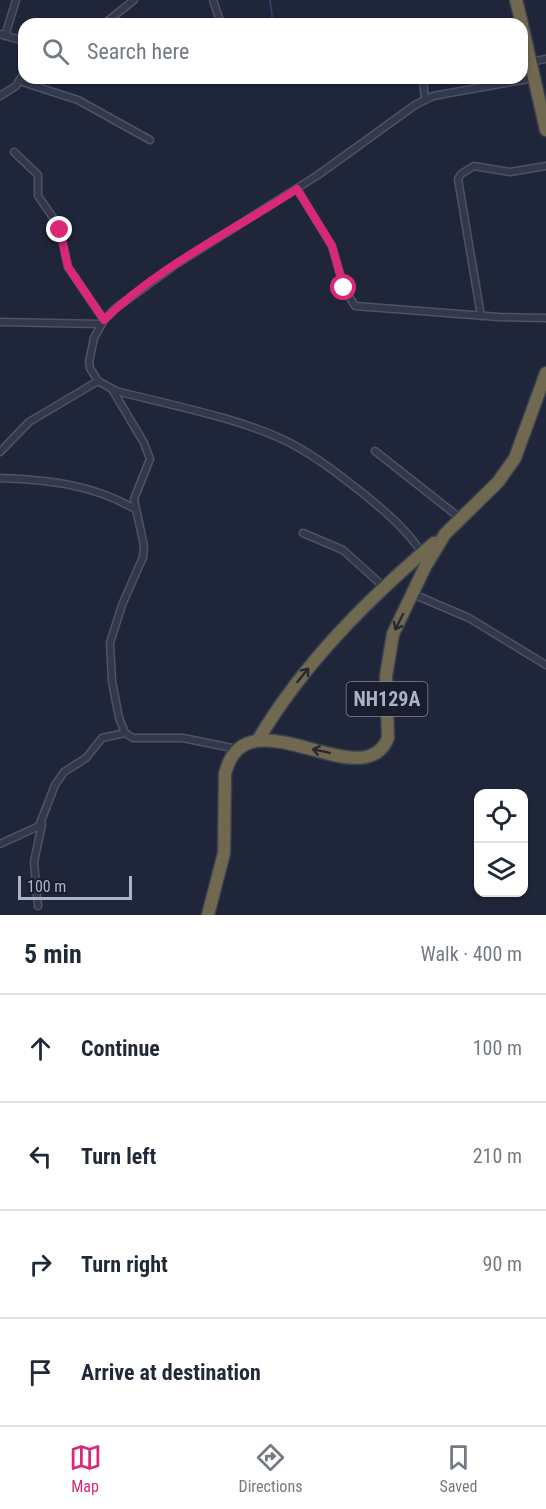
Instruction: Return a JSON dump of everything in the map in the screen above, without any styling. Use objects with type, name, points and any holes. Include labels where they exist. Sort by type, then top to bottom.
[{"type":"highway","points":[[516,0],[520,18]]},
{"type":"highway","points":[[528,53],[546,130]]},
{"type":"highway","name":"NH129A","points":[[445,534],[432,554],[389,646],[386,676],[388,738],[384,748],[377,754],[358,758],[258,740],[280,704],[324,650],[384,588],[445,534],[498,482],[515,458],[529,425],[546,373]]},
{"type":"highway","points":[[208,915],[218,885],[226,839],[225,774],[228,762],[239,749],[258,740]]},
{"type":"street","points":[[16,0],[3,35],[18,39]]},
{"type":"street","points":[[112,18],[134,0]]},
{"type":"street","points":[[213,0],[219,18]]},
{"type":"street","points":[[530,62],[546,59]]},
{"type":"street","points":[[528,79],[534,78]]},
{"type":"street","points":[[0,96],[18,82]]},
{"type":"street","points":[[29,84],[78,100],[150,140]]},
{"type":"street","points":[[424,84],[425,100]]},
{"type":"street","points":[[422,554],[411,536],[377,505],[323,463],[288,442],[254,429],[111,389],[98,381],[89,362],[93,338],[116,308],[175,266],[297,189],[425,100],[504,84]]},
{"type":"street","points":[[14,152],[38,175],[38,196],[59,226],[68,267],[103,322]]},
{"type":"street","points":[[481,316],[458,179],[461,174],[474,166],[510,172],[546,166]]},
{"type":"street","points":[[297,189],[332,246],[344,288],[355,306],[481,316],[546,318]]},
{"type":"street","points":[[0,322],[103,322]]},
{"type":"street","points":[[0,452],[29,422],[98,381]]},
{"type":"street","points":[[111,389],[149,454],[149,464],[135,493],[135,508],[144,552],[117,617],[109,654],[114,698],[125,733]]},
{"type":"street","points":[[375,451],[460,518]]},
{"type":"street","points":[[0,478],[78,486],[105,493],[135,508]]},
{"type":"street","points":[[303,533],[343,550],[384,588]]},
{"type":"street","points":[[413,594],[469,618],[546,665]]},
{"type":"street","points":[[38,906],[34,862],[43,821],[55,785],[64,772],[86,758],[102,738],[125,733],[134,738],[183,738],[239,749]]},
{"type":"street","points":[[0,844],[34,829],[43,821]]},
{"type":"waterway","points":[[270,0],[272,18]]},
{"type":"route","points":[[60,230],[68,267],[104,320],[146,285],[297,189],[332,246],[344,288]]}]
